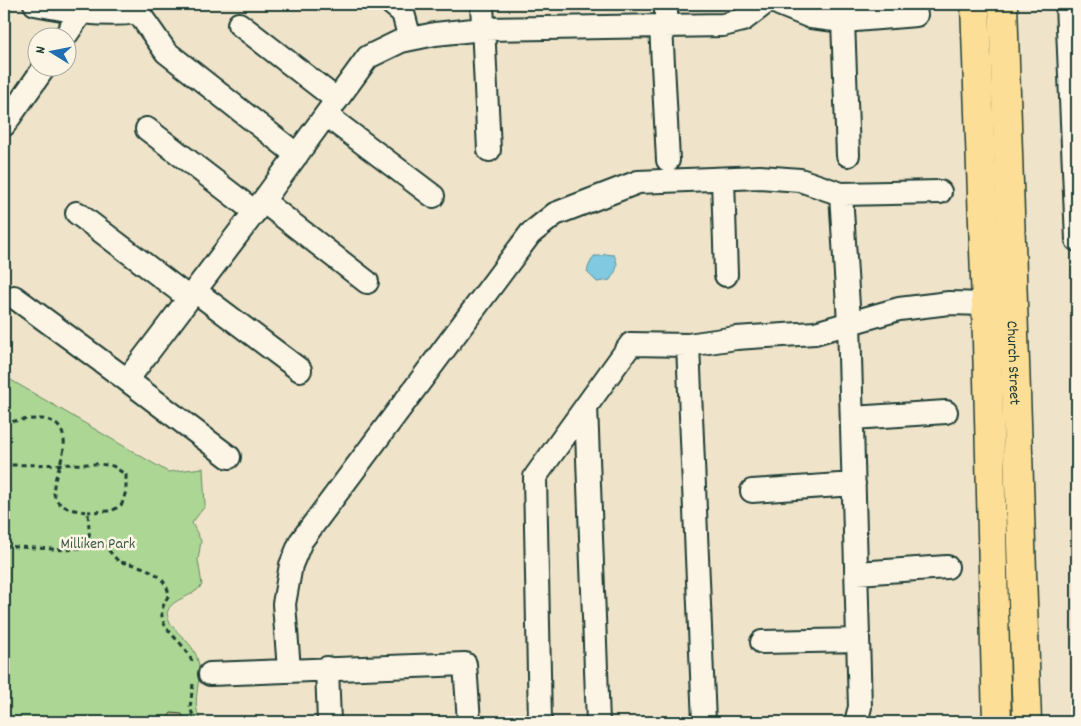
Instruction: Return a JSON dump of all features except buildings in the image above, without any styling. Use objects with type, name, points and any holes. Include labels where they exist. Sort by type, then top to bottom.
[{"type":"main road","name":"Church Street","points":[[975,4],[986,304],[997,722]]},
{"type":"main road","name":"Church Street","points":[[1003,4],[1027,722]]},
{"type":"lane","points":[[35,4],[81,13],[120,14],[139,8],[166,52],[297,155]]},
{"type":"lane","points":[[392,4],[403,13],[410,39]]},
{"type":"lane","points":[[482,4],[489,150]]},
{"type":"lane","points":[[666,4],[664,26],[668,160]]},
{"type":"lane","points":[[127,380],[259,207],[368,58],[410,39],[434,34],[483,29],[723,25],[743,20],[764,4]]},
{"type":"lane","points":[[779,4],[811,17],[843,21],[916,15]]},
{"type":"lane","points":[[1068,4],[1077,240]]},
{"type":"lane","points":[[71,28],[81,13]]},
{"type":"lane","points":[[843,21],[848,156]]},
{"type":"lane","points":[[239,24],[433,196]]},
{"type":"lane","points":[[4,125],[37,78]]},
{"type":"lane","points":[[147,129],[368,282]]},
{"type":"lane","points":[[289,670],[284,604],[291,565],[300,541],[530,234],[555,214],[638,182],[760,177],[800,180],[841,194],[940,192]]},
{"type":"lane","points":[[723,179],[726,274]]},
{"type":"lane","points":[[841,194],[850,322],[860,708],[856,722]]},
{"type":"lane","points":[[77,213],[300,370]]},
{"type":"lane","points":[[14,297],[229,457]]},
{"type":"lane","points":[[540,722],[535,477],[631,344],[688,345],[736,338],[815,333],[899,308],[949,303],[986,304]]},
{"type":"lane","points":[[688,345],[704,722]]},
{"type":"lane","points":[[586,406],[598,722]]},
{"type":"lane","points":[[852,418],[946,412]]},
{"type":"lane","points":[[752,490],[854,484]]},
{"type":"lane","points":[[856,573],[947,567]]},
{"type":"lane","points":[[762,642],[858,640]]},
{"type":"lane","points":[[210,674],[465,664],[468,722]]},
{"type":"lane","points":[[327,668],[329,722]]},
{"type":"path","points":[[4,424],[12,420],[45,419],[57,424],[64,433],[65,445],[59,464],[53,484],[54,494],[63,507],[74,511],[112,511],[122,504],[126,491],[126,475],[113,466],[59,464],[9,465],[4,461]]},
{"type":"path","points":[[88,512],[90,546]]},
{"type":"path","points":[[5,545],[67,550],[103,544],[119,562],[146,567],[168,587],[169,594],[163,603],[160,616],[165,627],[186,648],[193,664],[190,708],[196,722]]},
{"type":"green space","name":"Milliken Park","points":[[4,376],[168,472],[203,468],[205,506],[192,523],[201,541],[198,560],[202,585],[198,590],[173,604],[167,613],[172,626],[191,646],[198,661],[199,677],[196,700],[198,715],[202,722],[4,722]]},
{"type":"water","points":[[614,255],[617,263],[616,268],[610,280],[597,282],[587,272],[589,265],[594,256]]}]
